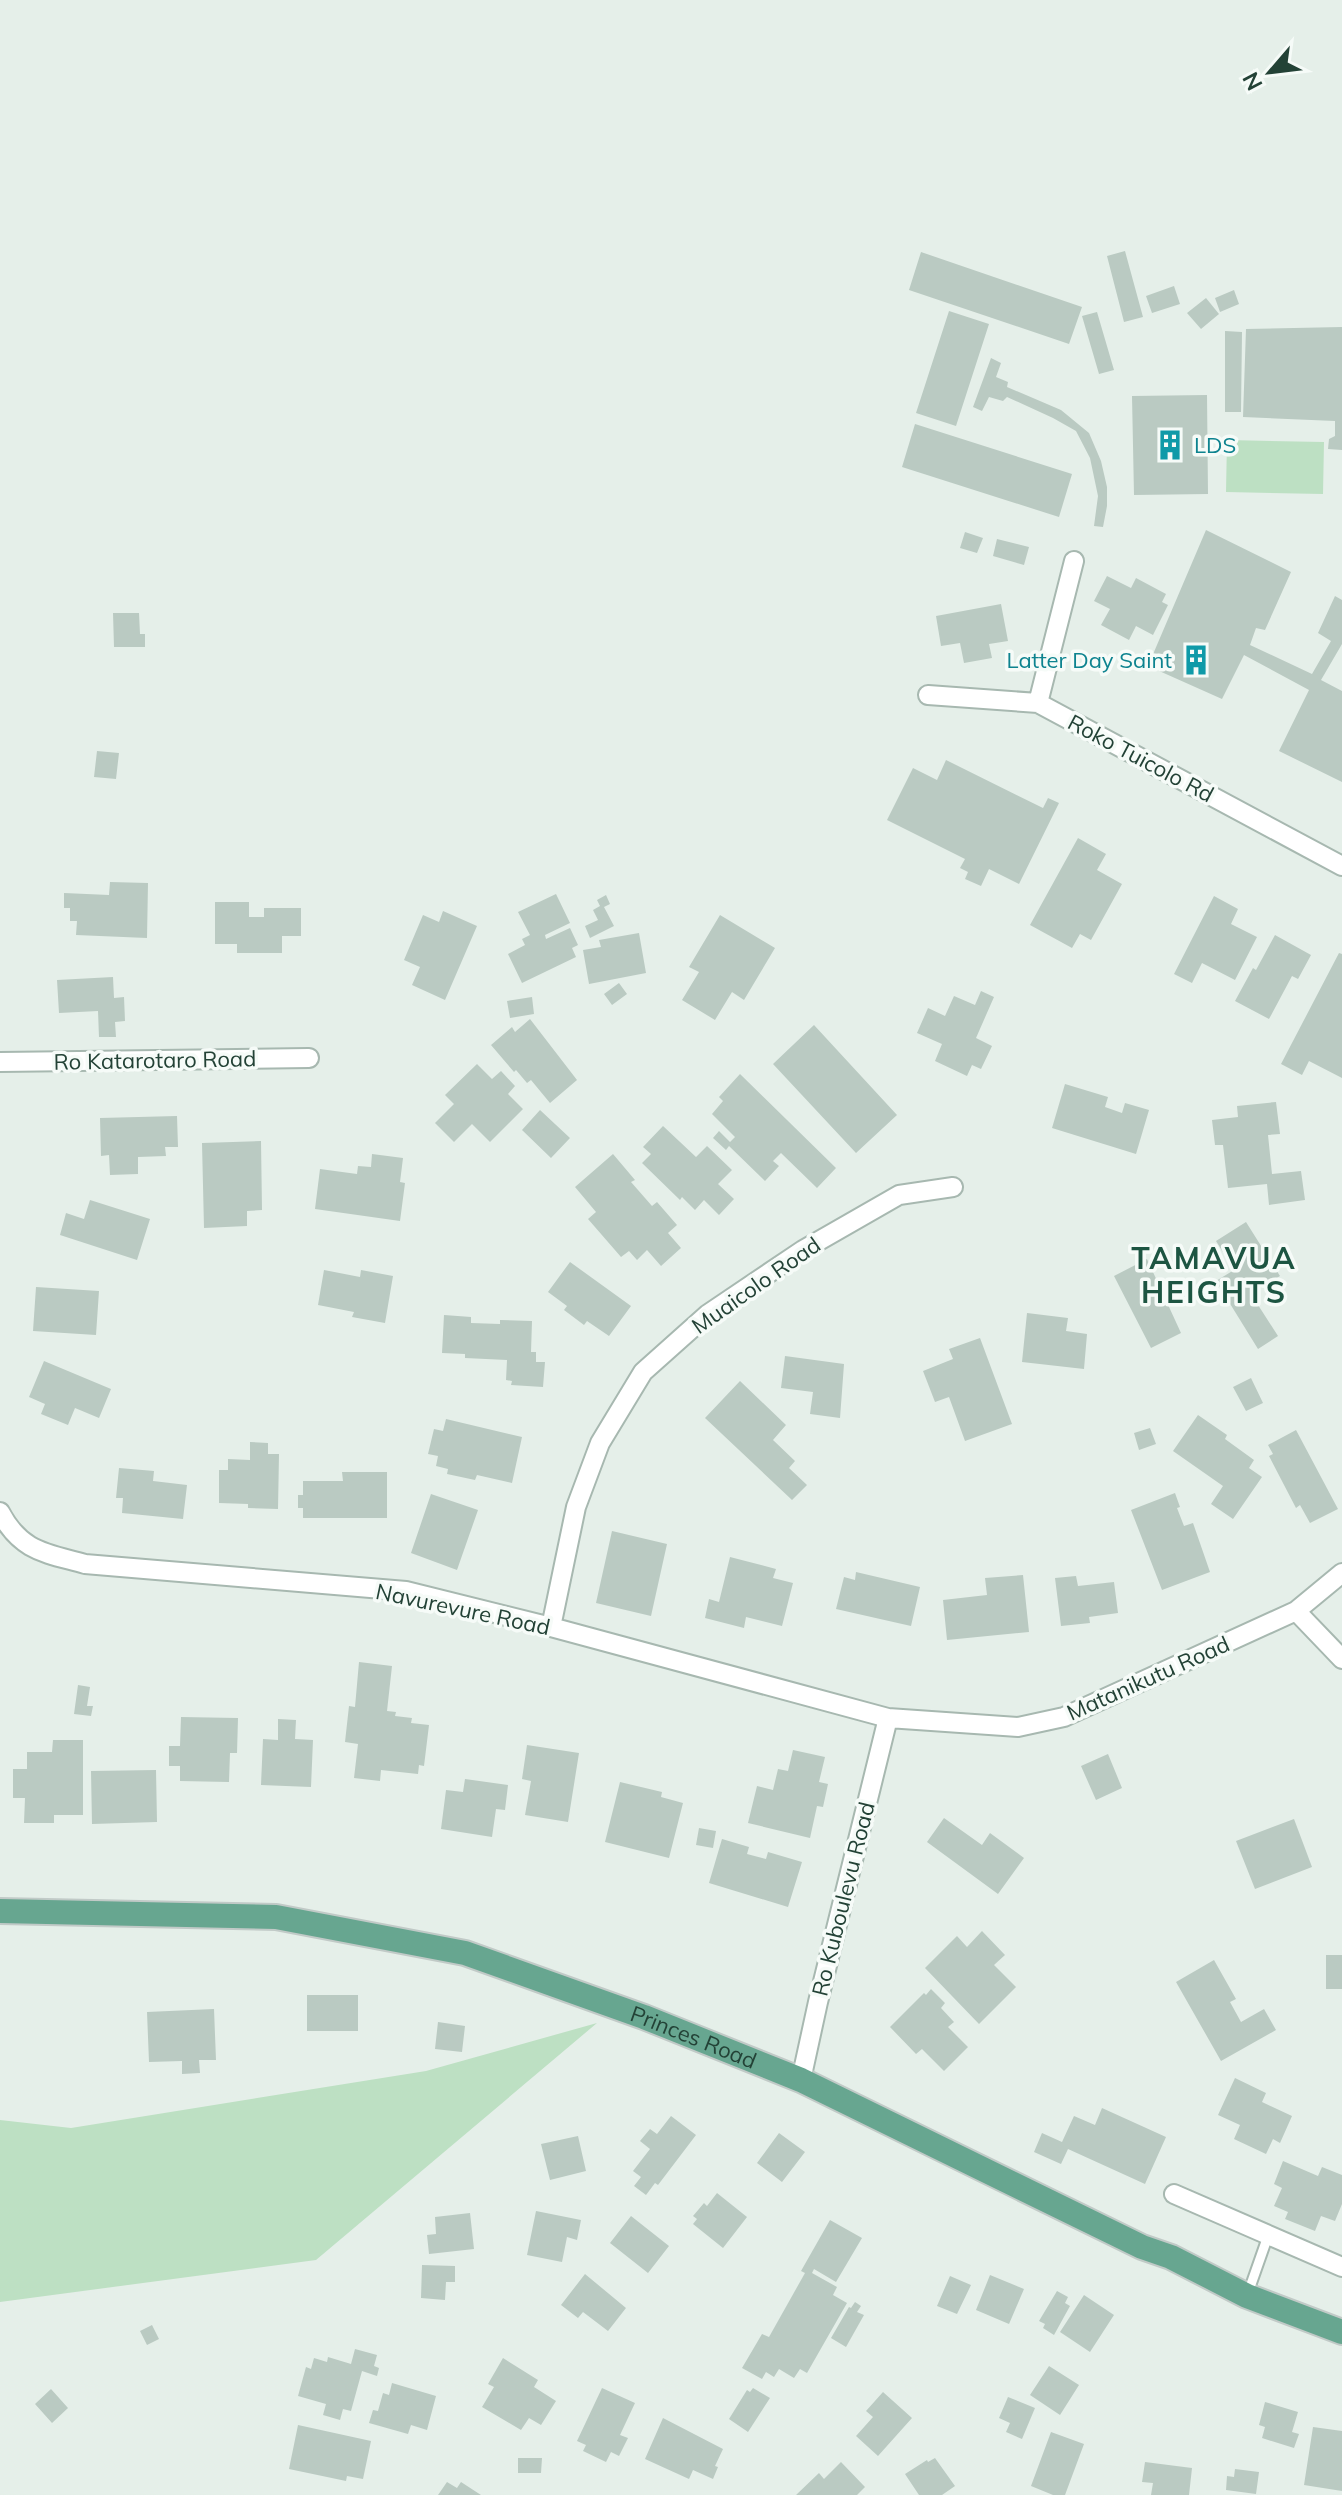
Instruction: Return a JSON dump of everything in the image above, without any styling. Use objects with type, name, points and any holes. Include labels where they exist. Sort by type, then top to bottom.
[{"type":"main road","name":"Princes Road","points":[[0,1911],[276,1917],[465,1953],[644,2017],[801,2080],[1247,2296],[1342,2332]]},
{"type":"street","points":[[1038,703],[1074,561]]},
{"type":"street","name":"Roko Tuicolo Rd","points":[[928,695],[1038,703],[1342,866]]},
{"type":"street","name":"Ro Katarotaro Road","points":[[0,1062],[309,1058]]},
{"type":"street","name":"Muaicolo Road","points":[[551,1627],[576,1507],[600,1443],[643,1372],[708,1314],[803,1250],[899,1195],[953,1187]]},
{"type":"street","name":"Navurevure Road","points":[[0,1512],[9,1529],[34,1550],[85,1564],[406,1591],[888,1718]]},
{"type":"street","name":"Matanikutu Road","points":[[888,1718],[1018,1727],[1064,1717],[1296,1611],[1342,1573]]},
{"type":"street","points":[[1296,1611],[1342,1659]]},
{"type":"street","name":"Ro Kuboulevu Road","points":[[801,2080],[888,1718]]},
{"type":"street","points":[[1174,2194],[1342,2267]]},
{"type":"lane","points":[[1247,2296],[1268,2236]]},
{"type":"green space","points":[[1227,440],[1324,442],[1323,494],[1226,492]]},
{"type":"green space","points":[[597,2023],[316,2260],[0,2302],[0,2120],[71,2128],[426,2071]]},
{"type":"building","points":[[1125,251],[1143,317],[1124,322],[1107,256]]},
{"type":"building","points":[[921,252],[1082,307],[1069,344],[909,290]]},
{"type":"building","points":[[1174,286],[1180,304],[1152,313],[1146,296]]},
{"type":"building","points":[[1234,290],[1239,304],[1220,312],[1215,298]]},
{"type":"building","points":[[1206,298],[1219,314],[1201,329],[1187,313]]},
{"type":"building","points":[[949,311],[989,324],[956,426],[916,413]]},
{"type":"building","points":[[1097,312],[1114,370],[1099,374],[1082,316]]},
{"type":"building","points":[[1342,327],[1342,450],[1328,449],[1329,439],[1335,436],[1335,421],[1243,417],[1246,329]]},
{"type":"building","points":[[1225,331],[1242,332],[1241,412],[1225,412]]},
{"type":"building","points":[[991,358],[1001,363],[996,377],[1008,382],[1007,387],[1061,410],[1089,433],[1101,461],[1107,487],[1103,527],[1094,526],[1098,496],[1090,458],[1076,431],[1007,397],[1003,401],[989,397],[982,411],[973,407]]},
{"type":"building","name":"LDS","points":[[1207,395],[1208,494],[1134,495],[1132,396]]},
{"type":"building","points":[[915,424],[1072,474],[1059,517],[902,467]]},
{"type":"building","name":"Latter Day Saint","points":[[1206,530],[1291,572],[1265,630],[1256,628],[1250,645],[1312,674],[1331,641],[1318,633],[1335,596],[1342,600],[1342,644],[1321,680],[1342,691],[1342,782],[1279,751],[1309,690],[1244,655],[1222,699],[1148,666]]},
{"type":"building","points":[[965,532],[983,538],[977,553],[960,548]]},
{"type":"building","points":[[997,539],[1029,547],[1024,565],[993,556]]},
{"type":"building","points":[[1107,576],[1131,588],[1136,578],[1166,594],[1162,602],[1168,605],[1153,635],[1136,626],[1129,640],[1101,625],[1110,609],[1094,601]]},
{"type":"building","points":[[1001,604],[1008,641],[989,644],[992,658],[964,663],[960,643],[941,646],[936,616]]},
{"type":"building","points":[[113,613],[139,613],[140,634],[145,634],[145,647],[114,647]]},
{"type":"building","points":[[97,751],[119,753],[116,779],[94,777]]},
{"type":"building","points":[[946,760],[1043,808],[1048,798],[1059,803],[1019,884],[989,869],[981,886],[965,879],[968,872],[960,868],[965,859],[887,820],[913,768],[937,780]]},
{"type":"building","points":[[1078,838],[1106,854],[1097,870],[1122,884],[1091,940],[1080,934],[1072,948],[1030,925]]},
{"type":"building","points":[[110,882],[148,883],[147,938],[76,935],[77,921],[70,921],[70,908],[64,908],[64,893],[109,895]]},
{"type":"building","points":[[556,894],[570,923],[545,935],[546,939],[570,928],[578,945],[572,948],[576,957],[522,983],[508,954],[525,945],[522,939],[530,935],[518,912]]},
{"type":"building","points":[[606,895],[610,904],[604,907],[614,926],[590,938],[585,926],[598,920],[593,910],[600,906],[597,900]]},
{"type":"building","points":[[1214,896],[1238,909],[1231,924],[1257,937],[1235,980],[1202,963],[1192,983],[1174,974]]},
{"type":"building","points":[[215,902],[249,902],[249,917],[264,917],[264,908],[301,908],[301,936],[282,936],[282,953],[237,953],[237,944],[215,944]]},
{"type":"building","points":[[443,911],[477,926],[445,1000],[412,985],[420,967],[404,960],[423,915],[439,922]]},
{"type":"building","points":[[720,915],[775,948],[744,1000],[732,992],[715,1020],[682,1000],[699,972],[689,967]]},
{"type":"building","points":[[639,933],[646,973],[589,984],[583,950],[601,947],[599,940]]},
{"type":"building","points":[[1275,935],[1311,955],[1298,979],[1292,976],[1269,1019],[1235,1001]]},
{"type":"building","points":[[1339,953],[1342,954],[1342,1078],[1309,1061],[1302,1075],[1281,1064]]},
{"type":"building","points":[[113,977],[114,998],[124,997],[125,1021],[115,1022],[116,1037],[99,1037],[98,1011],[59,1013],[57,980]]},
{"type":"building","points":[[619,983],[627,994],[612,1005],[604,994]]},
{"type":"building","points":[[981,991],[994,997],[976,1038],[992,1046],[981,1069],[972,1065],[967,1076],[935,1061],[942,1044],[917,1033],[928,1008],[945,1016],[954,996],[975,1005]]},
{"type":"building","points":[[532,997],[534,1014],[510,1018],[507,1001]]},
{"type":"building","points":[[530,1019],[577,1080],[550,1103],[531,1080],[527,1083],[516,1070],[514,1072],[491,1045],[512,1027],[515,1032]]},
{"type":"building","points":[[814,1025],[897,1115],[856,1153],[773,1064]]},
{"type":"building","points":[[477,1064],[492,1079],[501,1071],[515,1086],[508,1094],[523,1109],[490,1142],[472,1124],[454,1142],[435,1123],[454,1104],[445,1095]]},
{"type":"building","points":[[740,1074],[836,1168],[817,1188],[781,1153],[773,1161],[779,1166],[765,1181],[729,1146],[726,1150],[713,1138],[719,1131],[730,1142],[735,1137],[712,1114],[723,1101],[719,1097]]},
{"type":"building","points":[[1065,1084],[1108,1097],[1105,1107],[1122,1113],[1125,1103],[1149,1110],[1136,1154],[1052,1128]]},
{"type":"building","points":[[1276,1102],[1280,1134],[1268,1135],[1272,1174],[1301,1171],[1305,1200],[1269,1205],[1267,1184],[1228,1188],[1223,1145],[1215,1145],[1212,1120],[1238,1117],[1237,1106]]},
{"type":"building","points":[[540,1110],[570,1138],[551,1158],[522,1130]]},
{"type":"building","points":[[177,1116],[178,1147],[165,1147],[166,1156],[138,1157],[138,1174],[110,1175],[109,1155],[101,1156],[100,1118]]},
{"type":"building","points":[[663,1126],[696,1157],[707,1146],[732,1170],[718,1184],[734,1199],[719,1215],[704,1200],[695,1210],[682,1197],[680,1200],[642,1163],[651,1154],[643,1147]]},
{"type":"building","points":[[261,1141],[262,1210],[247,1211],[247,1226],[204,1228],[202,1143]]},
{"type":"building","points":[[372,1154],[403,1158],[400,1182],[405,1183],[400,1221],[315,1209],[320,1169],[357,1174],[358,1166],[371,1167]]},
{"type":"building","points":[[613,1154],[635,1180],[631,1182],[652,1206],[657,1202],[677,1225],[668,1233],[681,1248],[661,1266],[647,1250],[637,1260],[629,1251],[621,1257],[588,1219],[596,1212],[575,1187]]},
{"type":"building","points":[[90,1200],[150,1219],[137,1260],[60,1235],[66,1213],[84,1219]]},
{"type":"building","points":[[1246,1222],[1280,1276],[1251,1294],[1278,1336],[1258,1349],[1216,1281],[1234,1270],[1216,1241]]},
{"type":"building","points":[[1147,1259],[1181,1333],[1151,1348],[1114,1276]]},
{"type":"building","points":[[570,1262],[631,1306],[609,1336],[587,1321],[584,1325],[564,1310],[567,1306],[548,1292]]},
{"type":"building","points":[[324,1270],[360,1277],[361,1270],[393,1276],[385,1323],[352,1317],[354,1312],[318,1305]]},
{"type":"building","points":[[36,1287],[99,1291],[96,1335],[33,1331]]},
{"type":"building","points":[[1027,1313],[1068,1318],[1066,1331],[1087,1334],[1084,1369],[1022,1362]]},
{"type":"building","points":[[444,1315],[471,1317],[471,1323],[532,1321],[531,1352],[536,1352],[536,1362],[545,1362],[543,1387],[511,1385],[512,1381],[506,1380],[507,1360],[465,1358],[465,1354],[442,1353]]},
{"type":"building","points":[[980,1338],[1012,1424],[965,1441],[949,1397],[935,1402],[923,1371],[953,1359],[949,1349]]},
{"type":"building","points":[[785,1356],[844,1364],[840,1418],[810,1414],[813,1392],[781,1388]]},
{"type":"building","points":[[44,1361],[111,1389],[99,1418],[75,1408],[68,1425],[41,1414],[45,1404],[29,1397]]},
{"type":"building","points":[[1251,1378],[1263,1403],[1246,1411],[1233,1387]]},
{"type":"building","points":[[740,1381],[786,1425],[773,1440],[795,1461],[789,1468],[807,1485],[792,1500],[705,1418]]},
{"type":"building","points":[[1198,1415],[1227,1435],[1225,1439],[1254,1460],[1249,1468],[1262,1477],[1233,1519],[1211,1504],[1223,1486],[1173,1451]]},
{"type":"building","points":[[446,1419],[522,1437],[512,1483],[477,1475],[475,1480],[447,1474],[448,1469],[436,1466],[438,1456],[428,1454],[434,1429],[443,1431]]},
{"type":"building","points":[[1150,1428],[1156,1444],[1139,1450],[1134,1433]]},
{"type":"building","points":[[1296,1430],[1338,1509],[1310,1523],[1300,1505],[1296,1508],[1269,1456],[1273,1454],[1268,1445]]},
{"type":"building","points":[[250,1442],[268,1443],[268,1454],[279,1454],[278,1509],[219,1503],[219,1470],[228,1470],[228,1459],[250,1460]]},
{"type":"building","points":[[119,1468],[154,1471],[153,1481],[187,1485],[183,1519],[122,1513],[123,1498],[116,1498]]},
{"type":"building","points":[[342,1472],[387,1472],[387,1518],[303,1518],[303,1508],[298,1508],[298,1495],[303,1495],[303,1481],[343,1481]]},
{"type":"building","points":[[1175,1493],[1184,1526],[1193,1523],[1210,1572],[1162,1590],[1131,1510]]},
{"type":"building","points":[[431,1494],[478,1510],[457,1570],[411,1553]]},
{"type":"building","points":[[612,1531],[667,1544],[651,1616],[596,1603]]},
{"type":"building","points":[[730,1557],[776,1569],[773,1578],[793,1583],[782,1626],[746,1617],[744,1628],[705,1618],[709,1599],[719,1602]]},
{"type":"building","points":[[856,1572],[920,1587],[911,1626],[836,1609],[844,1577],[855,1580]]},
{"type":"building","points":[[1023,1575],[1029,1632],[947,1640],[943,1600],[987,1595],[985,1578]]},
{"type":"building","points":[[1076,1576],[1078,1586],[1114,1582],[1118,1613],[1089,1617],[1090,1623],[1061,1626],[1055,1578]]},
{"type":"building","points":[[359,1662],[392,1666],[387,1711],[396,1712],[395,1716],[412,1718],[411,1723],[429,1725],[424,1766],[419,1765],[418,1774],[381,1770],[380,1781],[354,1778],[358,1744],[345,1742],[349,1706],[355,1707]]},
{"type":"building","points":[[78,1685],[90,1687],[87,1706],[93,1706],[91,1716],[74,1714]]},
{"type":"building","points":[[181,1717],[238,1718],[237,1753],[230,1753],[229,1782],[180,1781],[180,1766],[169,1766],[169,1746],[180,1746]]},
{"type":"building","points":[[278,1719],[296,1720],[295,1739],[313,1740],[311,1787],[261,1785],[263,1739],[278,1740]]},
{"type":"building","points":[[53,1740],[83,1740],[83,1815],[54,1815],[54,1823],[24,1823],[25,1798],[13,1798],[13,1769],[27,1769],[27,1752],[52,1752]]},
{"type":"building","points":[[527,1745],[579,1753],[568,1822],[525,1815],[531,1781],[522,1779]]},
{"type":"building","points":[[793,1750],[825,1757],[819,1782],[828,1784],[823,1807],[817,1806],[810,1838],[748,1823],[757,1786],[773,1790],[778,1769],[788,1771]]},
{"type":"building","points":[[1108,1754],[1122,1788],[1096,1800],[1081,1766]]},
{"type":"building","points":[[156,1770],[157,1822],[92,1824],[91,1771]]},
{"type":"building","points":[[465,1779],[508,1785],[505,1810],[496,1809],[492,1837],[441,1829],[446,1790],[463,1792]]},
{"type":"building","points":[[620,1782],[662,1792],[661,1797],[683,1803],[669,1858],[605,1842]]},
{"type":"building","points":[[944,1818],[982,1845],[990,1833],[1024,1858],[998,1894],[927,1842]]},
{"type":"building","points":[[1294,1819],[1312,1867],[1255,1889],[1236,1841]]},
{"type":"building","points":[[699,1828],[716,1831],[713,1848],[696,1845]]},
{"type":"building","points":[[722,1839],[749,1847],[747,1854],[766,1859],[768,1852],[802,1862],[788,1907],[709,1883]]},
{"type":"building","points":[[982,1931],[1005,1955],[994,1965],[1016,1987],[979,2024],[925,1968],[957,1936],[967,1947]]},
{"type":"building","points":[[1326,1955],[1342,1955],[1342,1989],[1326,1989]]},
{"type":"building","points":[[1214,1960],[1236,1999],[1230,2002],[1241,2022],[1264,2009],[1276,2030],[1221,2061],[1176,1982]]},
{"type":"building","points":[[931,1989],[945,2003],[941,2008],[954,2022],[948,2027],[968,2047],[944,2071],[922,2049],[916,2054],[890,2027]]},
{"type":"building","points":[[307,1995],[358,1995],[358,2031],[307,2031]]},
{"type":"building","points":[[214,2009],[216,2060],[199,2060],[200,2073],[182,2074],[182,2061],[149,2062],[147,2012]]},
{"type":"building","points":[[438,2022],[465,2026],[462,2052],[435,2049]]},
{"type":"building","points":[[1235,2078],[1266,2093],[1262,2102],[1292,2116],[1280,2143],[1273,2139],[1266,2154],[1234,2139],[1240,2125],[1218,2115]]},
{"type":"building","points":[[1102,2108],[1166,2137],[1145,2184],[1068,2149],[1061,2164],[1034,2152],[1042,2133],[1062,2142],[1074,2116],[1095,2125]]},
{"type":"building","points":[[671,2116],[696,2135],[658,2185],[655,2183],[646,2195],[634,2186],[641,2177],[633,2171],[650,2149],[640,2141],[650,2129],[657,2134]]},
{"type":"building","points":[[779,2133],[805,2152],[782,2182],[757,2163]]},
{"type":"building","points":[[578,2136],[586,2171],[550,2180],[541,2144]]},
{"type":"building","points":[[1283,2161],[1318,2176],[1322,2167],[1342,2175],[1342,2204],[1335,2221],[1321,2216],[1315,2231],[1285,2219],[1288,2212],[1274,2206],[1282,2188],[1274,2184]]},
{"type":"building","points":[[717,2193],[747,2217],[723,2248],[693,2224],[697,2219],[693,2216],[704,2203],[707,2206]]},
{"type":"building","points":[[536,2211],[581,2220],[577,2240],[567,2237],[562,2262],[527,2255]]},
{"type":"building","points":[[470,2213],[474,2249],[429,2254],[427,2235],[436,2234],[435,2217]]},
{"type":"building","points":[[631,2216],[669,2246],[648,2273],[610,2243]]},
{"type":"building","points":[[830,2220],[862,2238],[836,2282],[814,2269],[812,2273],[837,2287],[833,2295],[847,2303],[807,2373],[800,2369],[794,2378],[779,2369],[774,2377],[766,2372],[762,2379],[742,2368],[762,2334],[769,2337]]},
{"type":"building","points":[[422,2265],[455,2266],[455,2282],[446,2282],[445,2300],[421,2298]]},
{"type":"building","points":[[585,2274],[626,2308],[608,2331],[583,2312],[578,2318],[561,2305]]},
{"type":"building","points":[[990,2275],[1024,2289],[1009,2324],[976,2310]]},
{"type":"building","points":[[950,2276],[971,2285],[957,2314],[937,2306]]},
{"type":"building","points":[[1057,2291],[1068,2297],[1065,2303],[1070,2306],[1054,2335],[1039,2321]]},
{"type":"building","points":[[1084,2295],[1114,2315],[1090,2352],[1060,2332]]},
{"type":"building","points":[[855,2302],[861,2306],[857,2312],[864,2315],[846,2347],[831,2338]]},
{"type":"building","points":[[152,2325],[159,2339],[147,2345],[140,2331]]},
{"type":"building","points":[[355,2349],[377,2355],[374,2366],[379,2368],[377,2376],[362,2371],[351,2411],[343,2409],[340,2420],[323,2415],[326,2404],[298,2396],[306,2367],[311,2369],[314,2358],[327,2362],[328,2357],[351,2364]]},
{"type":"building","points":[[503,2358],[538,2380],[534,2387],[556,2401],[541,2425],[529,2418],[521,2430],[482,2407],[494,2387],[488,2384]]},
{"type":"building","points":[[1049,2366],[1079,2385],[1060,2415],[1030,2395]]},
{"type":"building","points":[[392,2383],[436,2396],[427,2430],[411,2425],[408,2434],[369,2423],[373,2410],[378,2411],[383,2393],[389,2395]]},
{"type":"building","points":[[602,2388],[635,2403],[620,2435],[628,2438],[619,2456],[611,2452],[606,2462],[583,2451],[586,2445],[577,2441]]},
{"type":"building","points":[[753,2388],[770,2398],[748,2432],[729,2419],[747,2390],[750,2392]]},
{"type":"building","points":[[51,2389],[68,2408],[52,2423],[35,2404]]},
{"type":"building","points":[[883,2392],[912,2418],[878,2456],[856,2436],[873,2417],[866,2411]]},
{"type":"building","points":[[1008,2397],[1035,2408],[1022,2439],[1006,2432],[1010,2423],[999,2418]]},
{"type":"building","points":[[1265,2402],[1298,2412],[1292,2432],[1299,2434],[1294,2448],[1262,2438],[1265,2427],[1259,2425]]},
{"type":"building","points":[[663,2418],[723,2449],[713,2479],[693,2470],[689,2479],[645,2459]]},
{"type":"building","points":[[298,2425],[371,2441],[363,2479],[347,2476],[346,2481],[289,2469]]},
{"type":"building","points":[[1313,2427],[1342,2431],[1342,2491],[1304,2485]]},
{"type":"building","points":[[1051,2432],[1084,2444],[1065,2495],[1053,2495],[1031,2486]]},
{"type":"building","points":[[518,2458],[542,2458],[541,2473],[518,2473]]},
{"type":"building","points":[[935,2458],[955,2486],[942,2495],[919,2495],[905,2474]]},
{"type":"building","points":[[841,2462],[865,2487],[857,2495],[796,2495],[819,2473],[824,2479]]},
{"type":"building","points":[[1145,2462],[1192,2468],[1189,2495],[1151,2495],[1153,2483],[1142,2482]]},
{"type":"building","points":[[1235,2469],[1259,2472],[1256,2494],[1226,2490],[1227,2476],[1234,2477]]},
{"type":"building","points":[[447,2482],[457,2488],[461,2482],[481,2495],[438,2495]]},
{"type":"place","name":"LDS","points":[[1170,445]]},
{"type":"place","name":"Latter Day Saint","points":[[1196,660]]},
{"type":"district","name":"TAMAVUA HEIGHTS","points":[[1214,1275]]}]
